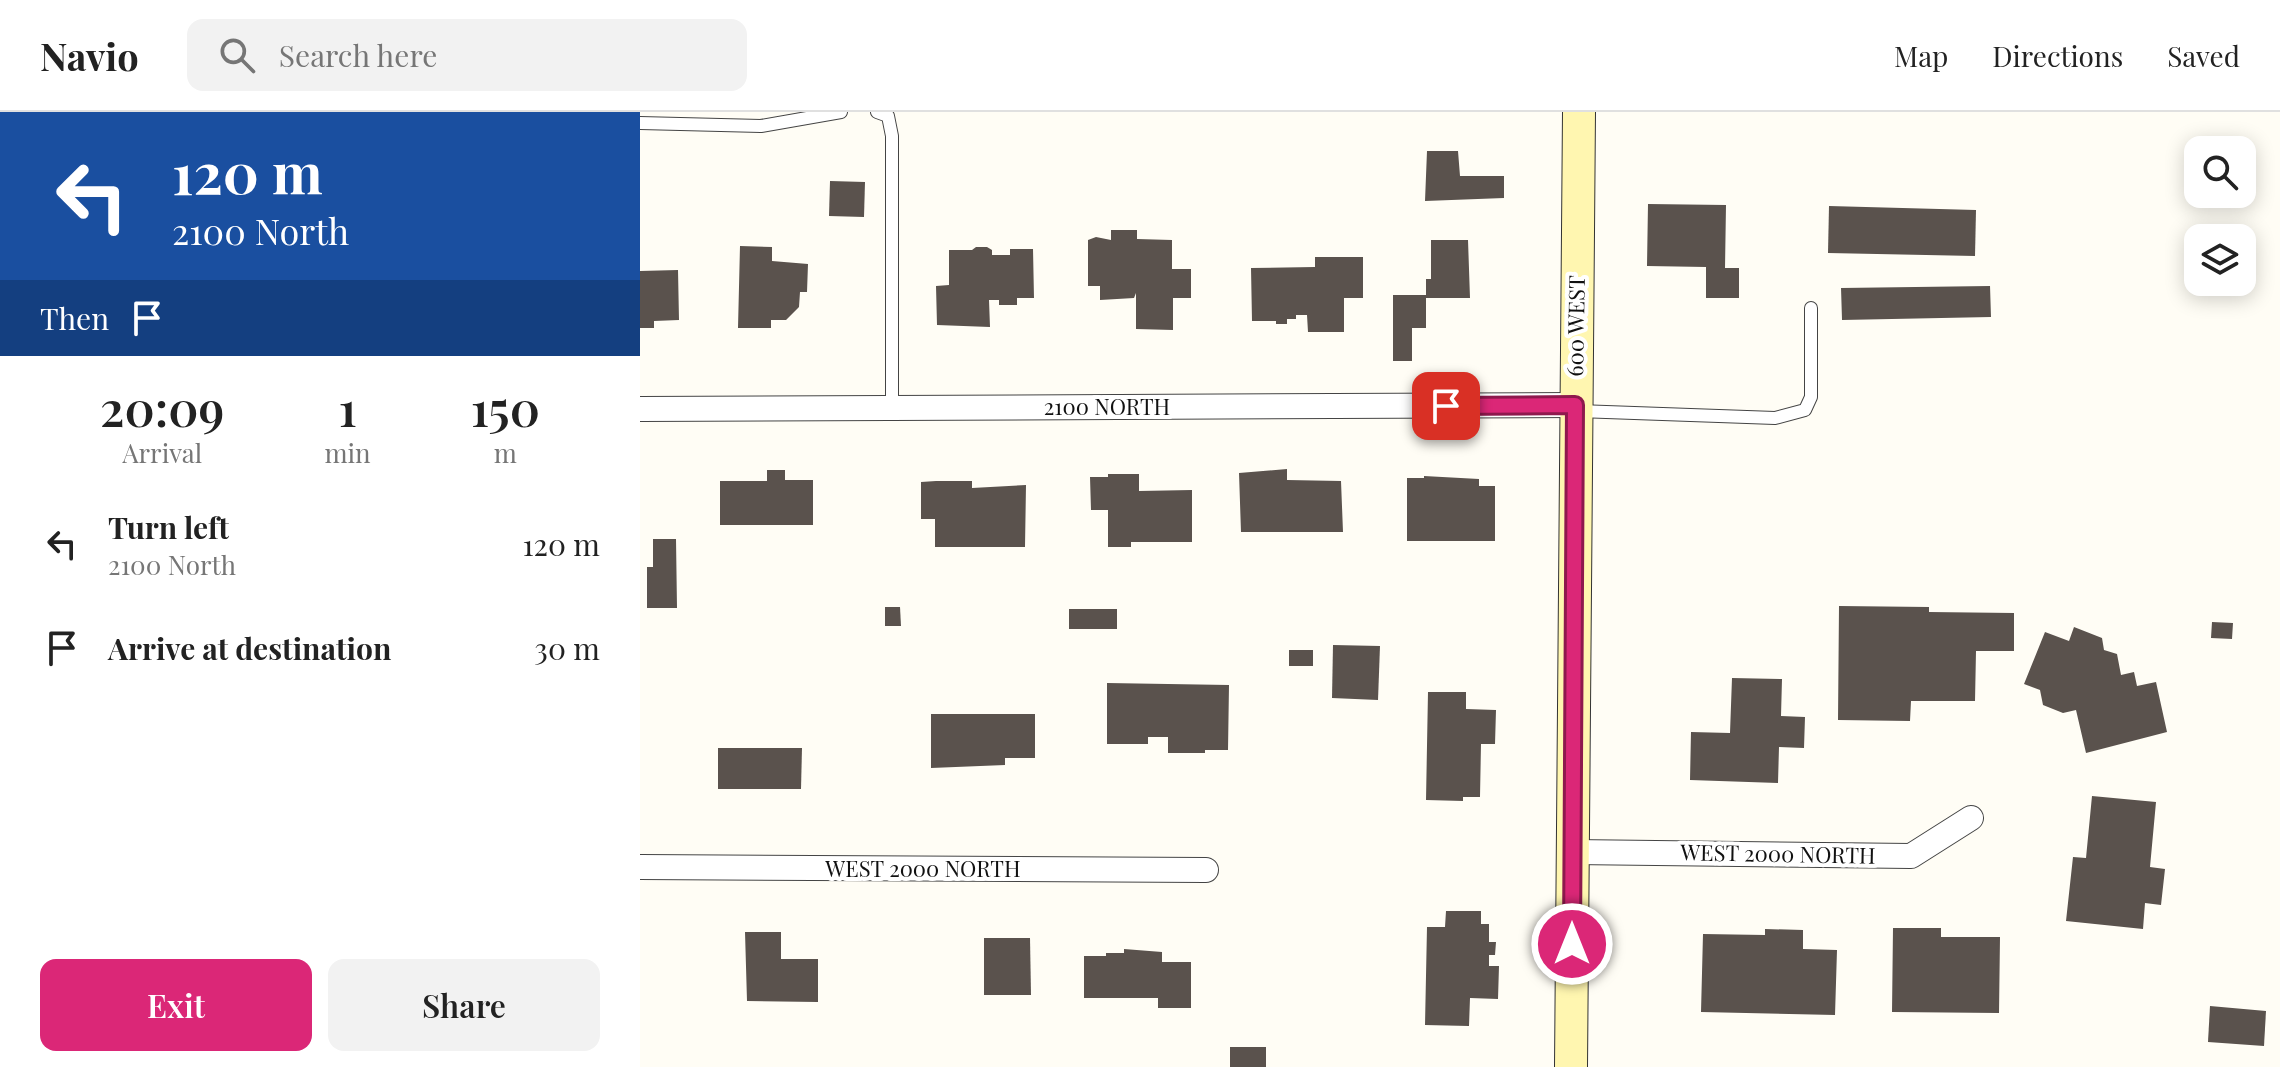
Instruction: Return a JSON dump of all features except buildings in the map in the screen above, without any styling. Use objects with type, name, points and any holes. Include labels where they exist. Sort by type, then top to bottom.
[{"type":"street","name":"600 WEST","points":[[1571,1067],[1579,112]]},
{"type":"street","name":"2100 NORTH","points":[[640,409],[1575,408]]},
{"type":"street","name":"WEST 2000 NORTH","points":[[1573,852],[1911,856],[1971,818]]},
{"type":"street","name":"WEST 2000 NORTH","points":[[640,867],[1206,870]]},
{"type":"lane","points":[[640,123],[761,126],[841,112]]},
{"type":"lane","points":[[877,112],[888,116],[892,136],[892,408]]},
{"type":"lane","points":[[1575,408],[1775,418],[1805,410],[1811,397],[1811,308]]},
{"type":"route","points":[[1446,406],[1575,405],[1572,944]]}]
